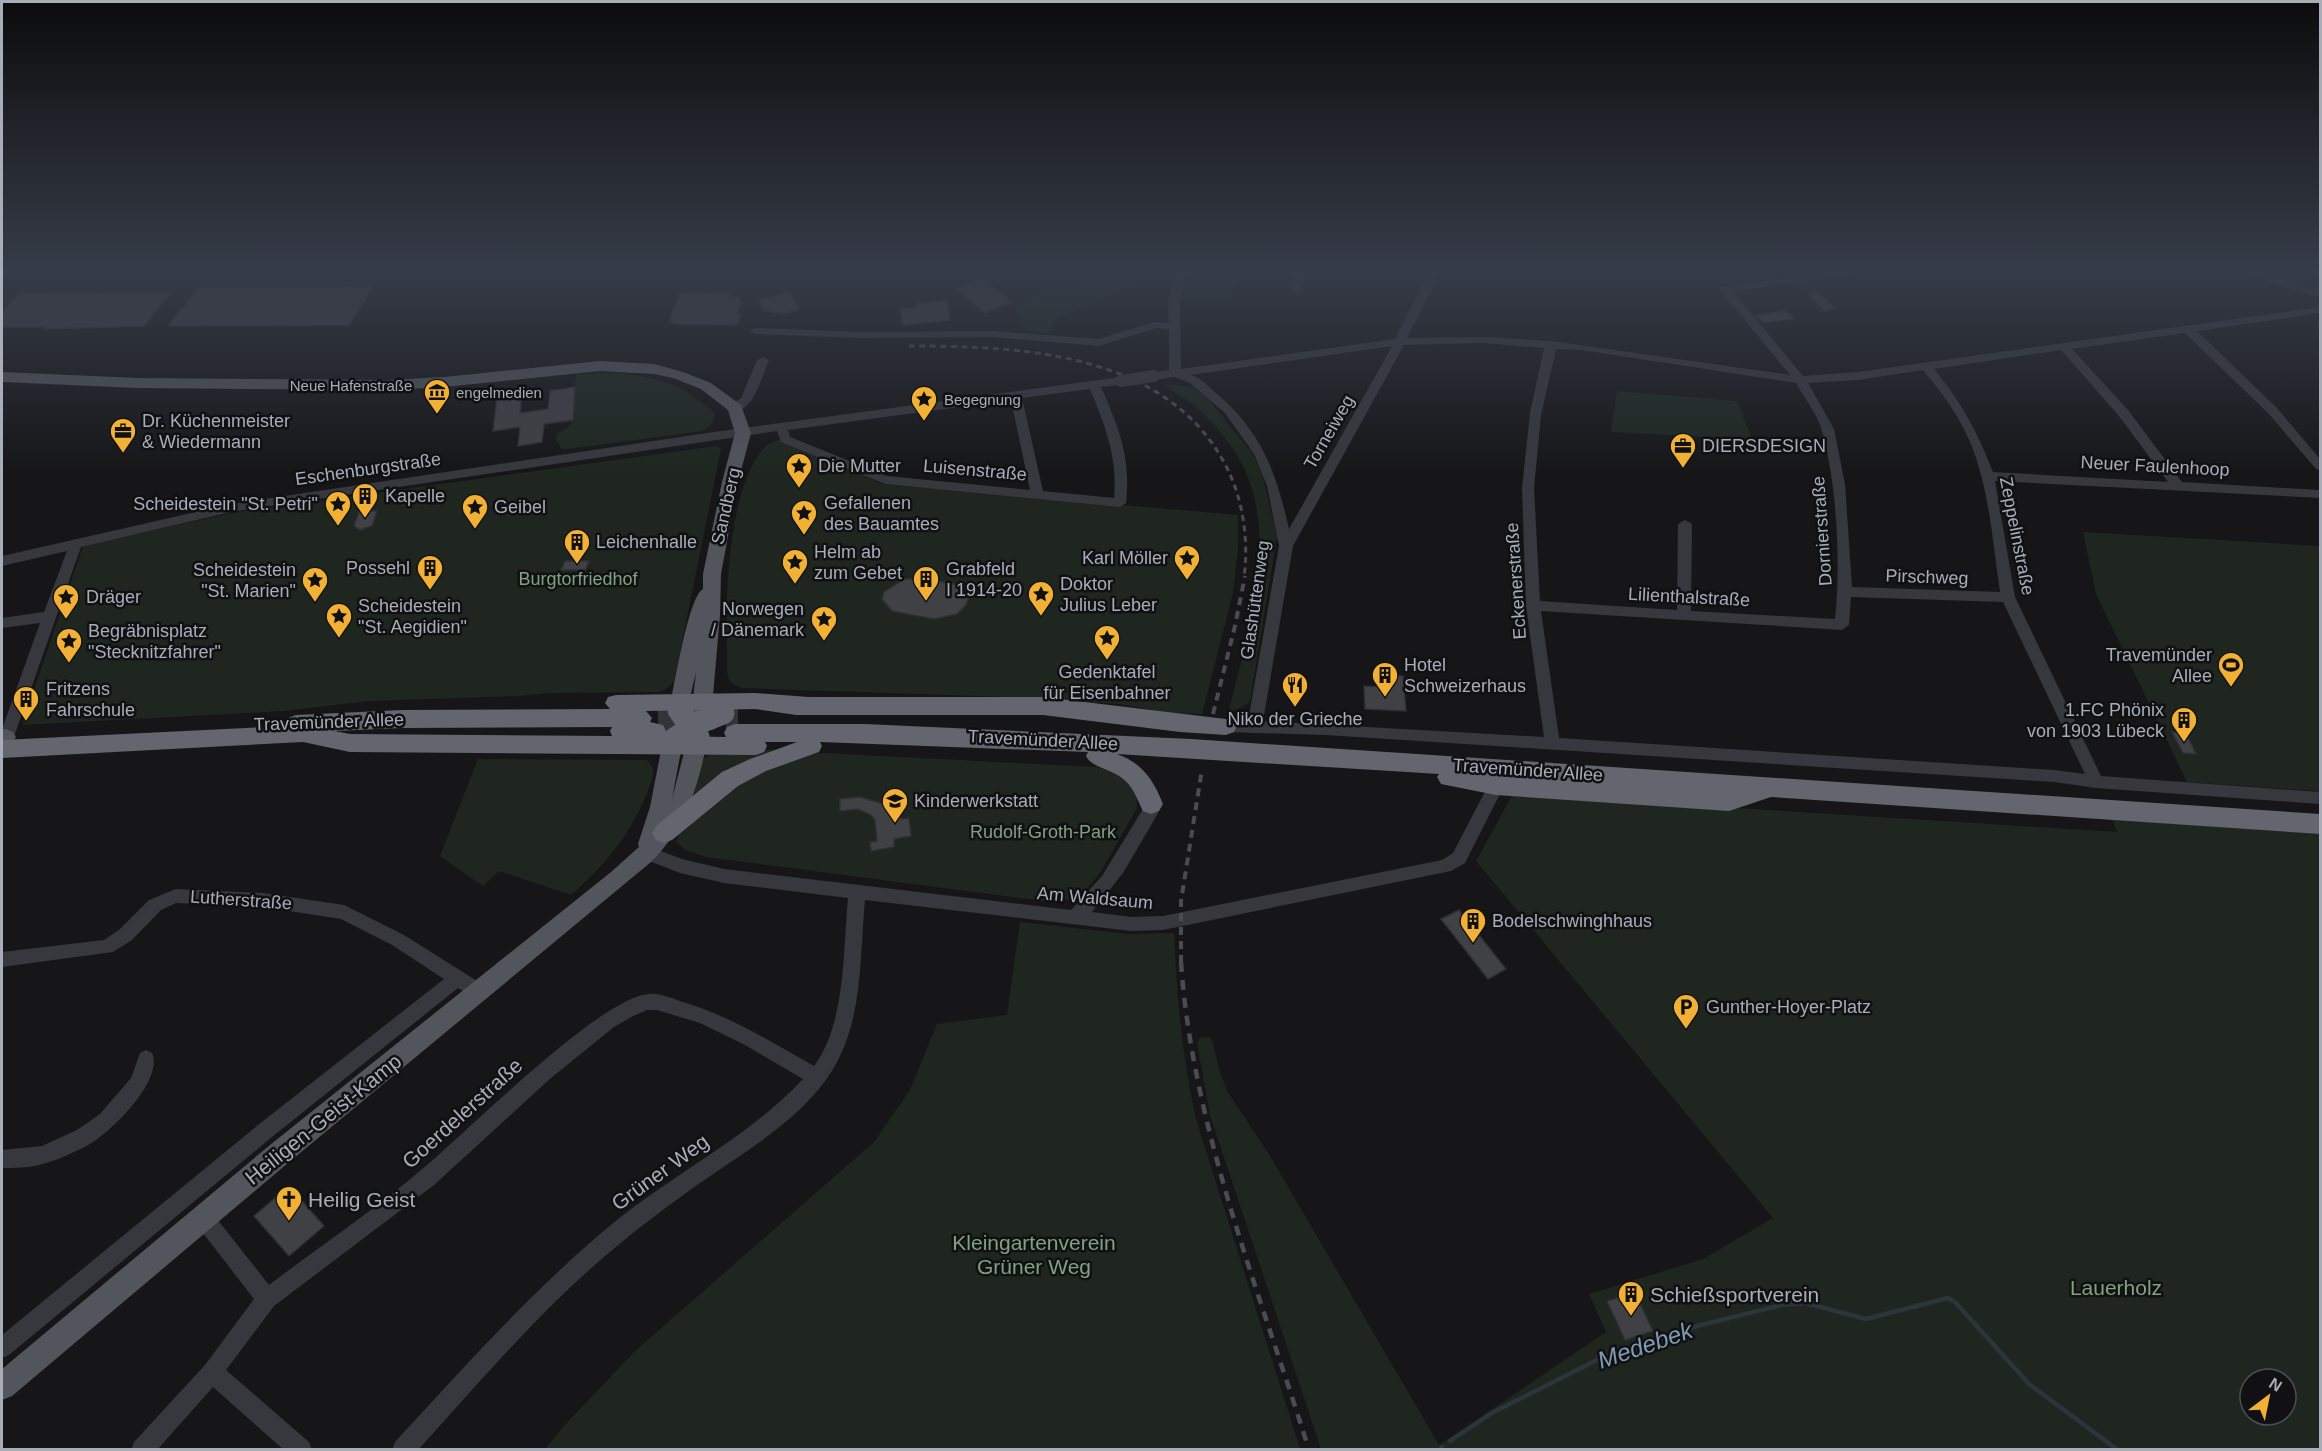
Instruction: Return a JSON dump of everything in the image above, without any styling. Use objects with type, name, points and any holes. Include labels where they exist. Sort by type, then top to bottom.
[{"type":"highway","points":[[303,728],[361,710],[436,705],[692,725],[811,746],[1271,762],[1361,759],[1496,786],[1729,801],[1780,787]]},
{"type":"highway","points":[[303,728],[350,743],[692,725],[756,706],[1004,706],[1080,709],[1180,723],[1226,726]]},
{"type":"highway","points":[[1004,706],[1105,721],[1165,733]]},
{"type":"highway","name":"Travemünder Allee","points":[[692,725],[1049,727],[1165,733],[2320,810]]},
{"type":"highway","name":"Travemünder Allee","points":[[692,725],[1028,739],[1361,759],[2320,824]]},
{"type":"highway","name":"Travemünder Allee","points":[[3,743],[303,728]]},
{"type":"highway","points":[[664,833],[730,779],[758,765],[811,746]]},
{"type":"highway","points":[[1097,756],[1120,763],[1136,774],[1151,804]]},
{"type":"main road","name":"Neue Hafenstraße","points":[[2,377],[126,382],[389,385],[444,382],[575,367],[628,366],[654,369],[689,378],[712,390],[735,408]]},
{"type":"main road","points":[[735,408],[743,433]]},
{"type":"main road","name":"Sandberg","points":[[692,725],[711,626],[711,580],[730,482],[743,433]]},
{"type":"main road","name":"Heiligen-Geist-Kamp","points":[[2,1386],[203,1217],[619,878],[664,833],[684,794],[692,725]]},
{"type":"main road","name":"Heiligen-Geist-Kamp","points":[[645,852],[692,725]]},
{"type":"street","points":[[1062,339],[1099,343],[1112,339]]},
{"type":"street","points":[[1174,339],[1175,373]]},
{"type":"street","name":"Torneiweg","points":[[1286,546],[1402,339]]},
{"type":"street","name":"Dornierstraße","points":[[1766,339],[1800,380],[1828,429],[1839,484],[1845,592],[1842,625]]},
{"type":"street","points":[[743,433],[1400,342],[1484,340],[1551,344],[1614,351],[1800,380],[1858,376],[2121,339]]},
{"type":"street","points":[[2198,339],[2273,411],[2320,466]]},
{"type":"street","name":"Eckenerstraße","points":[[1551,344],[1536,415],[1528,488],[1533,606],[1552,742]]},
{"type":"street","points":[[2064,347],[2123,410],[2177,484]]},
{"type":"street","points":[[735,408],[746,400],[763,360]]},
{"type":"street","name":"Zeppelinstraße","points":[[1926,366],[1948,393],[1971,431],[1989,476],[2008,597],[2096,782]]},
{"type":"street","name":"Glashüttenweg","points":[[1175,373],[1194,380],[1229,410],[1256,446],[1273,486],[1286,546],[1255,726]]},
{"type":"street","name":"Luisenstraße","points":[[782,429],[785,439],[885,480],[1120,502],[1121,455],[1094,385]]},
{"type":"street","name":"Luisenstraße","points":[[1016,396],[1037,494]]},
{"type":"street","name":"Eschenburgstraße","points":[[2,561],[231,508],[743,433]]},
{"type":"street","name":"Neuer Faulenhoop","points":[[1989,476],[2177,484],[2320,494]]},
{"type":"street","points":[[1684,524],[1684,614]]},
{"type":"street","points":[[3,743],[76,543]]},
{"type":"street","name":"Pirschweg","points":[[1845,592],[2008,597]]},
{"type":"street","name":"Lilienthalstraße","points":[[1533,606],[1842,625]]},
{"type":"street","points":[[2,623],[51,616]]},
{"type":"street","name":"Travemünder Allee","points":[[1226,726],[1552,742],[2054,776],[2096,782],[2320,798]]},
{"type":"street","name":"Am Waldsaum","points":[[645,852],[680,866],[724,876],[1131,924],[1163,923],[1444,866],[1459,858],[1496,786]]},
{"type":"street","points":[[1074,917],[1091,904],[1102,890],[1150,810],[1151,804]]},
{"type":"street","name":"Grüner Weg","points":[[403,1449],[492,1354],[583,1263],[624,1227],[768,1123],[817,1078],[833,1052],[841,1027],[856,892]]},
{"type":"street","name":"Lutherstraße","points":[[2,962],[107,947],[122,939],[162,898],[176,896],[272,901],[344,912],[398,940],[479,992]]},
{"type":"street","name":"Heiligen-Geist-Kamp","points":[[2,1348],[265,1131],[458,978]]},
{"type":"street","name":"Goerdelerstraße","points":[[142,1449],[212,1372],[267,1299],[427,1178],[545,1072],[608,1021],[646,1002],[674,1006],[704,1016],[751,1039],[817,1078]]},
{"type":"street","points":[[2,1159],[43,1155],[84,1137],[107,1120],[139,1083],[146,1059]]},
{"type":"street","points":[[203,1217],[267,1299]]},
{"type":"street","points":[[212,1372],[301,1449]]},
{"type":"green space","points":[[604,373],[651,378],[677,387],[690,394],[715,414],[714,420],[701,431],[562,450],[556,439],[557,434],[571,425],[576,375]]},
{"type":"green space","points":[[1165,384],[1193,387],[1208,399],[1253,454],[1263,477],[1277,536],[1250,702],[1228,715],[1253,612],[1258,576],[1260,540],[1256,506],[1246,473],[1228,442],[1199,409]]},
{"type":"green space","points":[[1617,391],[1737,401],[1752,439],[1611,432]]},
{"type":"green space","points":[[781,439],[882,484],[1238,515],[1238,549],[1233,593],[1202,714],[1170,713],[1118,704],[1041,698],[742,688],[733,684],[728,678],[727,669],[727,601],[731,543],[736,514],[743,488],[753,465],[766,446]]},
{"type":"green space","name":"Burgtorfriedhof","points":[[717,446],[721,449],[674,682],[665,690],[369,701],[284,711],[22,725],[83,546],[231,513]]},
{"type":"green space","name":"Travemünder Allee","points":[[2083,532],[2320,546],[2320,791],[2187,782],[2096,594]]},
{"type":"green space","points":[[740,749],[782,750],[690,801],[703,760],[709,755]]},
{"type":"green space","name":"Rudolf-Groth-Park","points":[[823,753],[1096,767],[1120,775],[1131,784],[1137,808],[1100,873],[1079,898],[1051,902],[706,857],[685,850],[676,841],[682,828],[738,780],[805,754]]},
{"type":"green space","points":[[478,759],[646,760],[652,766],[654,773],[635,819],[617,847],[596,872],[571,895],[499,871],[483,886],[440,856]]},
{"type":"green space","name":"Lauerholz","points":[[1513,794],[2117,832],[2112,819],[2320,832],[2320,1449],[1321,1449],[1210,1115],[1197,1043],[1200,1038],[1208,1037],[1212,1040],[1227,1091],[1270,1156],[1439,1445],[1606,1332],[1589,1294],[1703,1259],[1773,1218],[1476,861]]},
{"type":"green space","name":"Kleingartenverein Grüner Weg","points":[[1020,922],[1129,934],[1174,933],[1181,1026],[1196,1119],[1300,1449],[545,1449],[635,1351],[874,1142],[910,1090],[937,1024],[1007,1015]]},
{"type":"building","points":[[575,387],[573,420],[544,424],[542,442],[518,446],[520,427],[493,431],[497,398],[522,394],[520,413],[548,409],[550,391]]},
{"type":"building","name":"Kapelle","points":[[377,511],[372,526],[360,530],[354,526],[359,512]]},
{"type":"building","name":"Leichenhalle","points":[[565,561],[589,561],[585,570],[561,570]]},
{"type":"building","name":"Grabfeld I 1914-20","points":[[904,579],[926,579],[954,584],[969,595],[966,605],[957,614],[934,619],[892,611],[882,599],[884,592]]},
{"type":"building","name":"Hotel Schweizerhaus","points":[[1381,675],[1403,676],[1406,711],[1365,709],[1364,686],[1381,687]]},
{"type":"building","name":"1.FC Phönix von 1903 Lübeck","points":[[2172,732],[2186,733],[2196,754],[2183,753]]},
{"type":"building","name":"Kinderwerkstatt","points":[[860,797],[890,806],[902,819],[909,818],[911,836],[894,839],[894,847],[871,851],[870,842],[877,841],[875,820],[871,815],[858,809],[840,811],[840,799]]},
{"type":"building","name":"Bodelschwinghhaus","points":[[1459,910],[1506,969],[1488,979],[1441,919]]},
{"type":"building","name":"Heilig Geist","points":[[289,1186],[324,1226],[289,1256],[254,1216]]},
{"type":"building","name":"Schießsportverein","points":[[1635,1293],[1653,1331],[1625,1340],[1607,1301]]},
{"type":"waterway","name":"Medebek","points":[[1450,1441],[1492,1413],[1599,1359],[1697,1326],[1782,1305],[1805,1303],[1866,1319],[1948,1298],[1955,1302],[2029,1384],[2118,1450]]},
{"type":"tunnel","points":[[658,719],[738,718]]},
{"type":"railway","points":[[909,346],[997,349],[1043,354],[1087,363],[1129,378],[1167,399],[1200,428],[1226,466],[1232,479],[1237,492],[1245,534],[1244,577]]},
{"type":"railway","points":[[1213,714],[1245,576]]},
{"type":"railway","points":[[1181,962],[1181,901],[1202,769]]},
{"type":"railway","points":[[1181,962],[1188,1024],[1213,1147],[1250,1270],[1309,1450]]},
{"type":"place","name":"engelmedien","points":[[437,415]]},
{"type":"place","name":"Begegnung","points":[[924,422]]},
{"type":"place","name":"Dr. Küchenmeister & Wiedermann","points":[[123,454]]},
{"type":"place","name":"DIERSDESIGN","points":[[1683,469]]},
{"type":"place","name":"Die Mutter","points":[[799,489]]},
{"type":"place","name":"Kapelle","points":[[365,519]]},
{"type":"place","name":"Scheidestein \"St. Petri\"","points":[[338,527]]},
{"type":"place","name":"Geibel","points":[[475,530]]},
{"type":"place","name":"Gefallenen des Bauamtes","points":[[804,536]]},
{"type":"place","name":"Leichenhalle","points":[[577,565]]},
{"type":"place","name":"Karl Möller","points":[[1187,581]]},
{"type":"place","name":"Helm ab zum Gebet","points":[[795,585]]},
{"type":"place","name":"Possehl","points":[[430,591]]},
{"type":"place","name":"Grabfeld I 1914-20","points":[[926,602]]},
{"type":"place","name":"Scheidestein \"St. Marien\"","points":[[315,603]]},
{"type":"place","name":"Doktor Julius Leber","points":[[1041,617]]},
{"type":"place","name":"Dräger","points":[[66,620]]},
{"type":"place","name":"Scheidestein \"St. Aegidien\"","points":[[339,639]]},
{"type":"place","name":"Norwegen / Dänemark","points":[[824,642]]},
{"type":"place","name":"Gedenktafel für Eisenbahner","points":[[1107,661]]},
{"type":"place","name":"Begräbnisplatz \"Stecknitzfahrer\"","points":[[69,664]]},
{"type":"place","name":"Travemünder Allee","points":[[2231,688]]},
{"type":"place","name":"Hotel Schweizerhaus","points":[[1385,698]]},
{"type":"place","name":"Niko der Grieche","points":[[1295,708]]},
{"type":"place","name":"Fritzens Fahrschule","points":[[26,722]]},
{"type":"place","name":"1.FC Phönix von 1903 Lübeck","points":[[2184,743]]},
{"type":"place","name":"Kinderwerkstatt","points":[[895,824]]},
{"type":"place","name":"Bodelschwinghhaus","points":[[1473,944]]},
{"type":"place","name":"Gunther-Hoyer-Platz","points":[[1686,1030]]},
{"type":"place","name":"Heilig Geist","points":[[289,1222]]},
{"type":"place","name":"Schießsportverein","points":[[1631,1317]]}]
